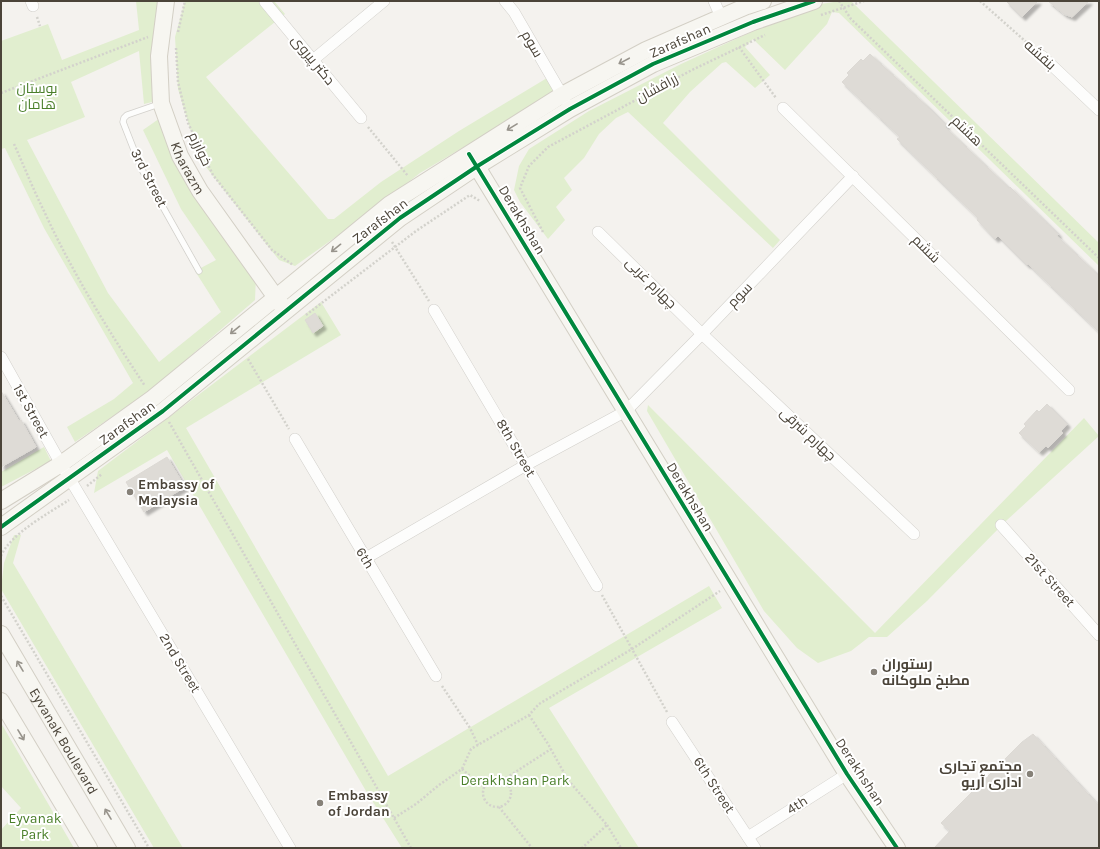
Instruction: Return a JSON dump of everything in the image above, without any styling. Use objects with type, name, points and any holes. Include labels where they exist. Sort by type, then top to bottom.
[{"type":"street","name":"Kharazm","points":[[166,1],[159,56],[161,103],[180,156],[200,191],[285,310]]},
{"type":"street","points":[[313,60],[384,1]]},
{"type":"street","name":"سوم","points":[[505,1],[514,12],[570,109]]},
{"type":"street","points":[[714,1],[721,17]]},
{"type":"street","name":"Zarafshan","points":[[3,528],[163,411],[384,230],[473,160],[562,95],[646,50],[721,17],[763,1]]},
{"type":"street","name":"دکتر پیروی","points":[[265,2],[361,118]]},
{"type":"street","name":"Zarafshan","points":[[1,501],[61,464],[153,398],[390,204],[417,187],[473,160],[653,64],[753,22],[817,8]]},
{"type":"street","name":"بنفشه","points":[[1042,56],[1099,110]]},
{"type":"street","name":"ششم","points":[[783,108],[1070,390]]},
{"type":"street","name":"Derakhshan","points":[[473,160],[847,774],[897,848]]},
{"type":"street","name":"سوم","points":[[366,558],[526,465],[626,411],[853,176]]},
{"type":"street","name":"چهارم غربی","points":[[598,232],[702,334]]},
{"type":"street","name":"8th Street","points":[[434,310],[597,586]]},
{"type":"street","name":"چهارم شرقی","points":[[702,334],[914,534]]},
{"type":"street","name":"1st Street","points":[[1,357],[70,478]]},
{"type":"street","name":"6th","points":[[295,439],[436,676]]},
{"type":"street","name":"2nd Street","points":[[70,478],[290,848]]},
{"type":"street","name":"21st Street","points":[[1001,525],[1099,635]]},
{"type":"street","name":"Eyvanak Boulevard","points":[[1,634],[128,848]]},
{"type":"street","points":[[1,701],[89,848]]},
{"type":"street","name":"6th Street","points":[[672,722],[755,848]]},
{"type":"street","name":"4th","points":[[748,837],[847,774]]},
{"type":"lane","name":"3rd Street","points":[[161,103],[127,115],[123,122],[141,168],[199,271]]},
{"type":"path","points":[[177,37],[185,1]]},
{"type":"path","points":[[817,8],[864,1]]},
{"type":"path","points":[[1,93],[162,32]]},
{"type":"path","points":[[728,32],[783,108]]},
{"type":"path","points":[[361,118],[417,187]]},
{"type":"path","points":[[14,144],[44,212],[74,269],[116,342],[153,398]]},
{"type":"path","points":[[384,230],[434,310]]},
{"type":"path","points":[[241,347],[295,439]]},
{"type":"path","points":[[163,411],[411,848]]},
{"type":"path","points":[[1,556],[4,550]]},
{"type":"path","points":[[394,818],[416,804],[462,769],[471,749],[529,714],[539,704],[632,648],[730,584]]},
{"type":"path","points":[[597,586],[672,722]]},
{"type":"path","points":[[1,596],[149,848]]},
{"type":"path","points":[[436,676],[470,728],[478,745]]},
{"type":"path","points":[[529,714],[568,780],[607,825],[620,848]]},
{"type":"path","points":[[503,780],[551,749]]},
{"type":"path","points":[[462,769],[484,788]]},
{"type":"path","points":[[499,807],[507,802],[511,794],[510,786],[503,780],[494,779],[484,788],[484,797],[486,802],[499,807],[532,848]]},
{"type":"path","points":[[582,848],[607,825]]},
{"type":"green space","name":"بوستان هامان","points":[[136,1],[162,1],[156,101],[144,104],[139,51],[71,82],[85,117],[27,140],[108,293],[159,362],[221,312],[195,271],[216,260],[181,209],[143,130],[163,116],[256,276],[255,300],[151,390],[75,442],[67,427],[114,399],[133,383],[44,228],[5,148],[1,149],[1,41],[48,24],[62,60],[139,30]]},
{"type":"green space","points":[[185,1],[274,1],[285,14],[206,77],[328,219],[334,219],[381,182],[459,131],[547,78],[553,91],[548,97],[420,173],[358,221],[295,266],[279,260],[199,158],[178,89],[175,37]]},
{"type":"green space","points":[[851,1],[1099,243],[1099,266],[839,13],[832,12],[827,24],[785,70],[753,39],[745,47],[770,75],[755,88],[726,62],[722,63],[690,92],[663,123],[780,240],[773,248],[628,112],[616,118],[599,134],[584,158],[564,178],[572,190],[556,207],[565,220],[548,239],[520,202],[514,190],[519,166],[529,149],[589,111],[681,64],[760,28],[821,4]]},
{"type":"green space","name":"Derakhshan Park","points":[[321,302],[341,335],[186,428],[388,776],[709,586],[722,608],[549,708],[639,848],[402,848],[366,791],[167,450],[94,493],[98,471]]},
{"type":"green space","points":[[648,405],[875,633],[1084,418],[1099,436],[1007,520],[927,601],[887,637],[869,637],[851,651],[818,663],[797,648],[764,611],[647,411]]},
{"type":"green space","points":[[44,447],[51,461],[1,487],[1,472]]},
{"type":"green space","points":[[14,535],[21,535],[13,563],[183,848],[154,848],[1,589],[4,563]]},
{"type":"green space","name":"Eyvanak Park","points":[[1,723],[74,848],[1,848],[1,830],[21,808],[1,786]]},
{"type":"building","points":[[1006,1],[1038,1],[1022,17]]},
{"type":"building","points":[[1048,1],[1089,1],[1072,17],[1064,14]]},
{"type":"building","points":[[870,54],[929,108],[946,125],[945,127],[1009,188],[1010,187],[1058,234],[1057,236],[1099,276],[1099,332],[998,236],[995,239],[977,220],[978,218],[897,139],[900,137],[842,82],[849,75],[847,73],[861,59],[863,61]]},
{"type":"building","points":[[315,313],[323,326],[313,333],[305,320]]},
{"type":"building","points":[[1,391],[19,421],[21,420],[36,447],[1,467]]},
{"type":"building","points":[[1047,404],[1067,424],[1061,431],[1063,433],[1048,448],[1046,446],[1039,452],[1019,433],[1026,426],[1024,424],[1037,410],[1039,412]]},
{"type":"building","points":[[167,457],[185,487],[144,512],[126,482]]},
{"type":"building","name":"مجتمع تجاری اداری آريو","points":[[1033,734],[1099,806],[1099,848],[934,848],[950,831],[941,823],[1022,742]]},
{"type":"cycle path","points":[[1,527],[163,411],[400,218],[476,167],[570,109],[653,64],[753,22],[814,1]]},
{"type":"cycle path","points":[[469,154],[847,774],[897,848]]},
{"type":"place","name":"Embassy of Malaysia","points":[[130,492]]},
{"type":"place","name":"رستوران مطبخ ملوکانه","points":[[874,672]]},
{"type":"place","name":"مجتمع تجاری اداری آريو","points":[[1030,774]]},
{"type":"place","name":"Embassy of Jordan","points":[[320,803]]}]
